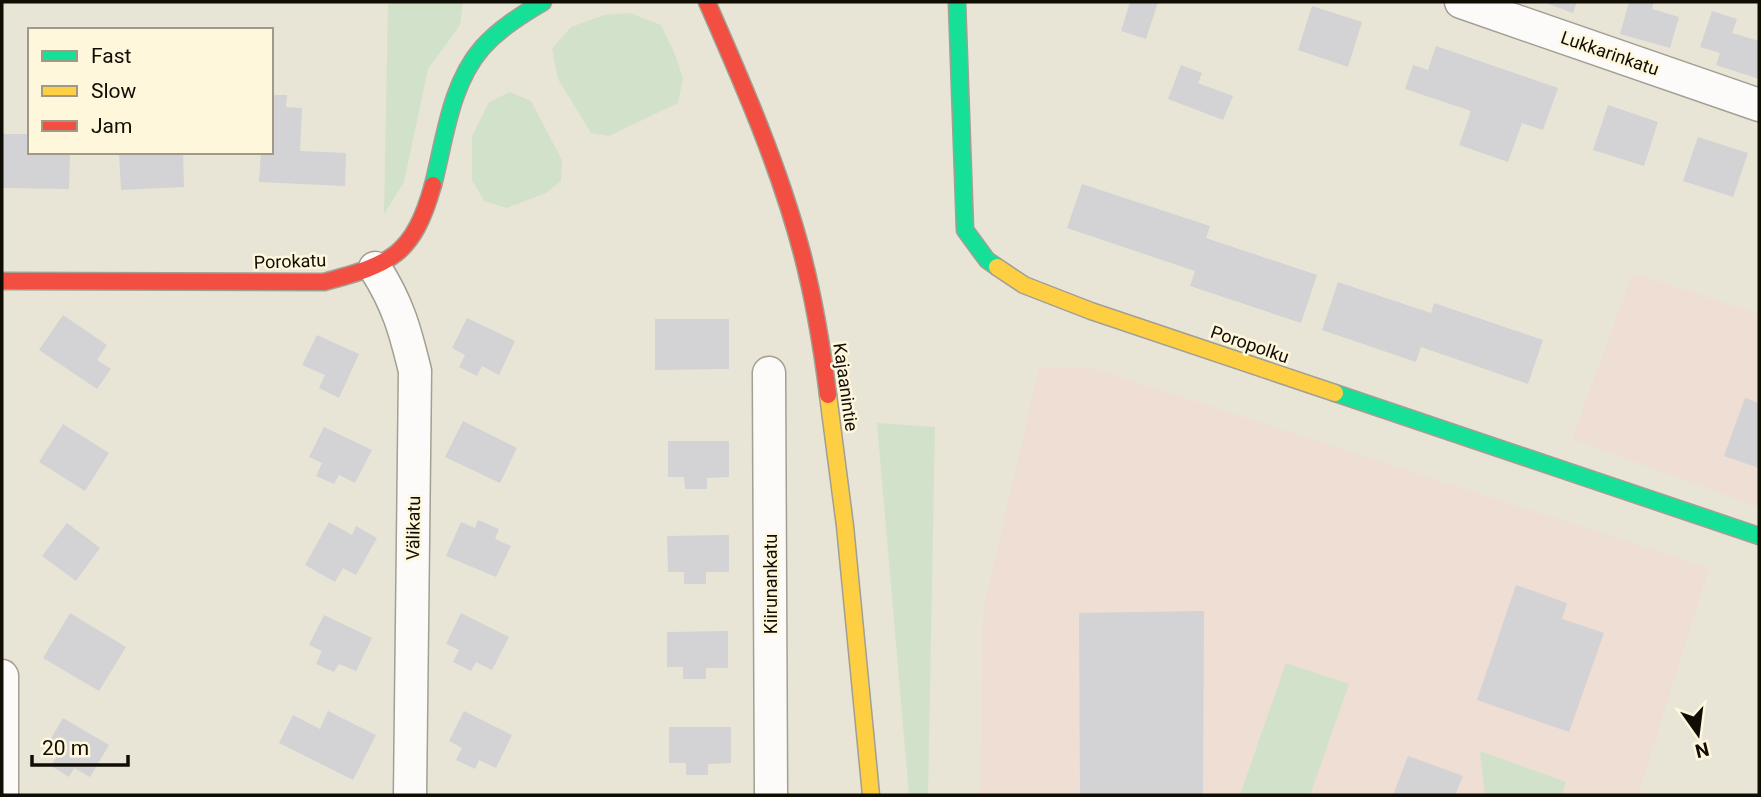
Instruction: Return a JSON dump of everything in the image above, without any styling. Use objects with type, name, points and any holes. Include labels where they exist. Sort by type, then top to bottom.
[{"type":"street","name":"Porokatu","points":[[2,281],[324,282],[375,268],[397,253],[426,210],[453,103],[469,67],[504,26],[543,2]]},
{"type":"street","name":"Kajaanintie","points":[[707,2],[762,130],[795,229],[811,290],[846,527],[870,795]]},
{"type":"street","name":"Poropolku","points":[[957,2],[965,230],[987,260],[1024,285],[1091,311],[1759,536]]},
{"type":"street","name":"Lukkarinkatu","points":[[1461,2],[1759,104]]},
{"type":"street","name":"Välikatu","points":[[375,268],[392,295],[405,330],[415,371],[410,795]]},
{"type":"street","name":"Kiirunankatu","points":[[769,373],[771,795]]},
{"type":"street","points":[[2,676],[2,795]]},
{"type":"shaded area","points":[[1633,273],[1759,314],[1759,507],[1572,439]]},
{"type":"shaded area","points":[[1039,368],[1092,368],[1709,568],[1638,795],[980,795],[983,611]]},
{"type":"green space","points":[[388,2],[463,2],[460,25],[428,69],[404,182],[384,214]]},
{"type":"green space","points":[[630,13],[661,25],[683,78],[678,103],[609,136],[591,133],[558,79],[552,49],[571,27],[604,15]]},
{"type":"green space","points":[[510,92],[531,101],[562,160],[561,181],[546,193],[507,208],[484,201],[472,180],[472,136],[489,102]]},
{"type":"green space","points":[[877,423],[935,427],[928,795],[909,795]]},
{"type":"green space","points":[[1286,663],[1349,684],[1310,795],[1240,795]]},
{"type":"green space","points":[[1480,751],[1566,782],[1562,795],[1485,795]]},
{"type":"building","points":[[1130,2],[1158,2],[1146,39],[1121,31]]},
{"type":"building","points":[[1543,2],[1577,2],[1573,13]]},
{"type":"building","points":[[1629,2],[1654,2],[1652,9],[1679,17],[1670,48],[1620,34]]},
{"type":"building","points":[[1312,6],[1362,22],[1348,67],[1298,50]]},
{"type":"building","points":[[1712,11],[1737,19],[1732,33],[1759,41],[1759,79],[1716,65],[1720,53],[1700,47]]},
{"type":"building","points":[[1436,46],[1558,88],[1543,130],[1522,123],[1508,162],[1459,145],[1471,111],[1405,89],[1413,65],[1428,70]]},
{"type":"building","points":[[1181,65],[1202,73],[1198,83],[1233,96],[1223,120],[1168,99]]},
{"type":"building","points":[[273,95],[287,95],[286,107],[302,108],[300,151],[346,153],[345,186],[259,182],[261,154],[273,154]]},
{"type":"building","points":[[1608,105],[1658,122],[1644,166],[1593,150]]},
{"type":"building","points":[[28,110],[28,154],[70,154],[69,189],[2,188],[2,134],[27,134]]},
{"type":"building","points":[[1698,137],[1748,153],[1733,197],[1683,181]]},
{"type":"building","points":[[119,154],[183,154],[184,187],[121,190]]},
{"type":"building","points":[[1082,184],[1210,226],[1206,238],[1317,275],[1301,323],[1190,286],[1195,271],[1067,228]]},
{"type":"building","points":[[1338,282],[1431,313],[1434,303],[1543,340],[1528,384],[1421,347],[1416,362],[1322,330]]},
{"type":"building","points":[[63,315],[107,345],[97,360],[111,369],[97,389],[39,350]]},
{"type":"building","points":[[467,318],[515,341],[499,375],[482,366],[477,376],[459,367],[465,355],[452,348]]},
{"type":"building","points":[[655,319],[729,319],[729,369],[655,370]]},
{"type":"building","points":[[317,335],[359,354],[339,398],[319,388],[325,375],[302,365]]},
{"type":"building","points":[[1745,398],[1759,403],[1759,468],[1724,456]]},
{"type":"building","points":[[463,421],[517,448],[500,483],[445,457]]},
{"type":"building","points":[[63,424],[109,453],[85,491],[39,462]]},
{"type":"building","points":[[324,427],[372,450],[355,483],[339,475],[334,484],[316,476],[322,463],[309,457]]},
{"type":"building","points":[[668,441],[729,441],[729,477],[707,478],[707,489],[685,489],[684,477],[668,477]]},
{"type":"building","points":[[478,520],[499,529],[495,539],[511,546],[496,577],[446,556],[461,522],[475,528]]},
{"type":"building","points":[[329,522],[352,535],[356,526],[377,538],[356,575],[343,568],[335,582],[305,565]]},
{"type":"building","points":[[67,523],[100,548],[76,581],[42,556]]},
{"type":"building","points":[[729,535],[729,572],[706,572],[706,584],[684,584],[684,572],[668,572],[667,536]]},
{"type":"building","points":[[1516,585],[1567,603],[1562,619],[1604,633],[1569,732],[1477,700]]},
{"type":"building","points":[[1204,611],[1203,795],[1080,795],[1079,613]]},
{"type":"building","points":[[70,613],[126,647],[99,691],[43,658]]},
{"type":"building","points":[[461,613],[509,637],[492,670],[476,662],[471,671],[453,662],[459,650],[446,644]]},
{"type":"building","points":[[324,615],[372,638],[356,671],[339,664],[334,672],[316,664],[322,651],[309,645]]},
{"type":"building","points":[[728,631],[728,668],[706,668],[706,679],[683,679],[683,667],[667,667],[667,632]]},
{"type":"building","points":[[328,711],[376,735],[353,780],[279,743],[293,715],[320,729]]},
{"type":"building","points":[[464,711],[512,735],[496,768],[479,760],[475,769],[456,760],[462,748],[449,741]]},
{"type":"building","points":[[63,718],[109,745],[90,777],[74,768],[69,777],[51,766],[58,754],[46,747]]},
{"type":"building","points":[[669,727],[731,727],[731,763],[708,764],[708,775],[686,775],[686,763],[669,763]]},
{"type":"building","points":[[1408,756],[1463,776],[1455,795],[1393,795]]},
{"type":"traffic: fast","points":[[433,185],[450,113],[471,63],[496,35],[543,2]]},
{"type":"traffic: fast","points":[[957,2],[965,230],[987,260],[997,267]]},
{"type":"traffic: fast","points":[[1335,393],[1759,536]]},
{"type":"traffic: slow","points":[[997,267],[1024,285],[1091,311],[1335,393]]},
{"type":"traffic: slow","points":[[828,395],[845,526],[871,795]]},
{"type":"traffic: jam","points":[[707,2],[759,126],[793,221],[814,305],[828,395]]},
{"type":"traffic: jam","points":[[2,281],[324,282],[366,269],[396,253],[417,228],[433,185]]}]
